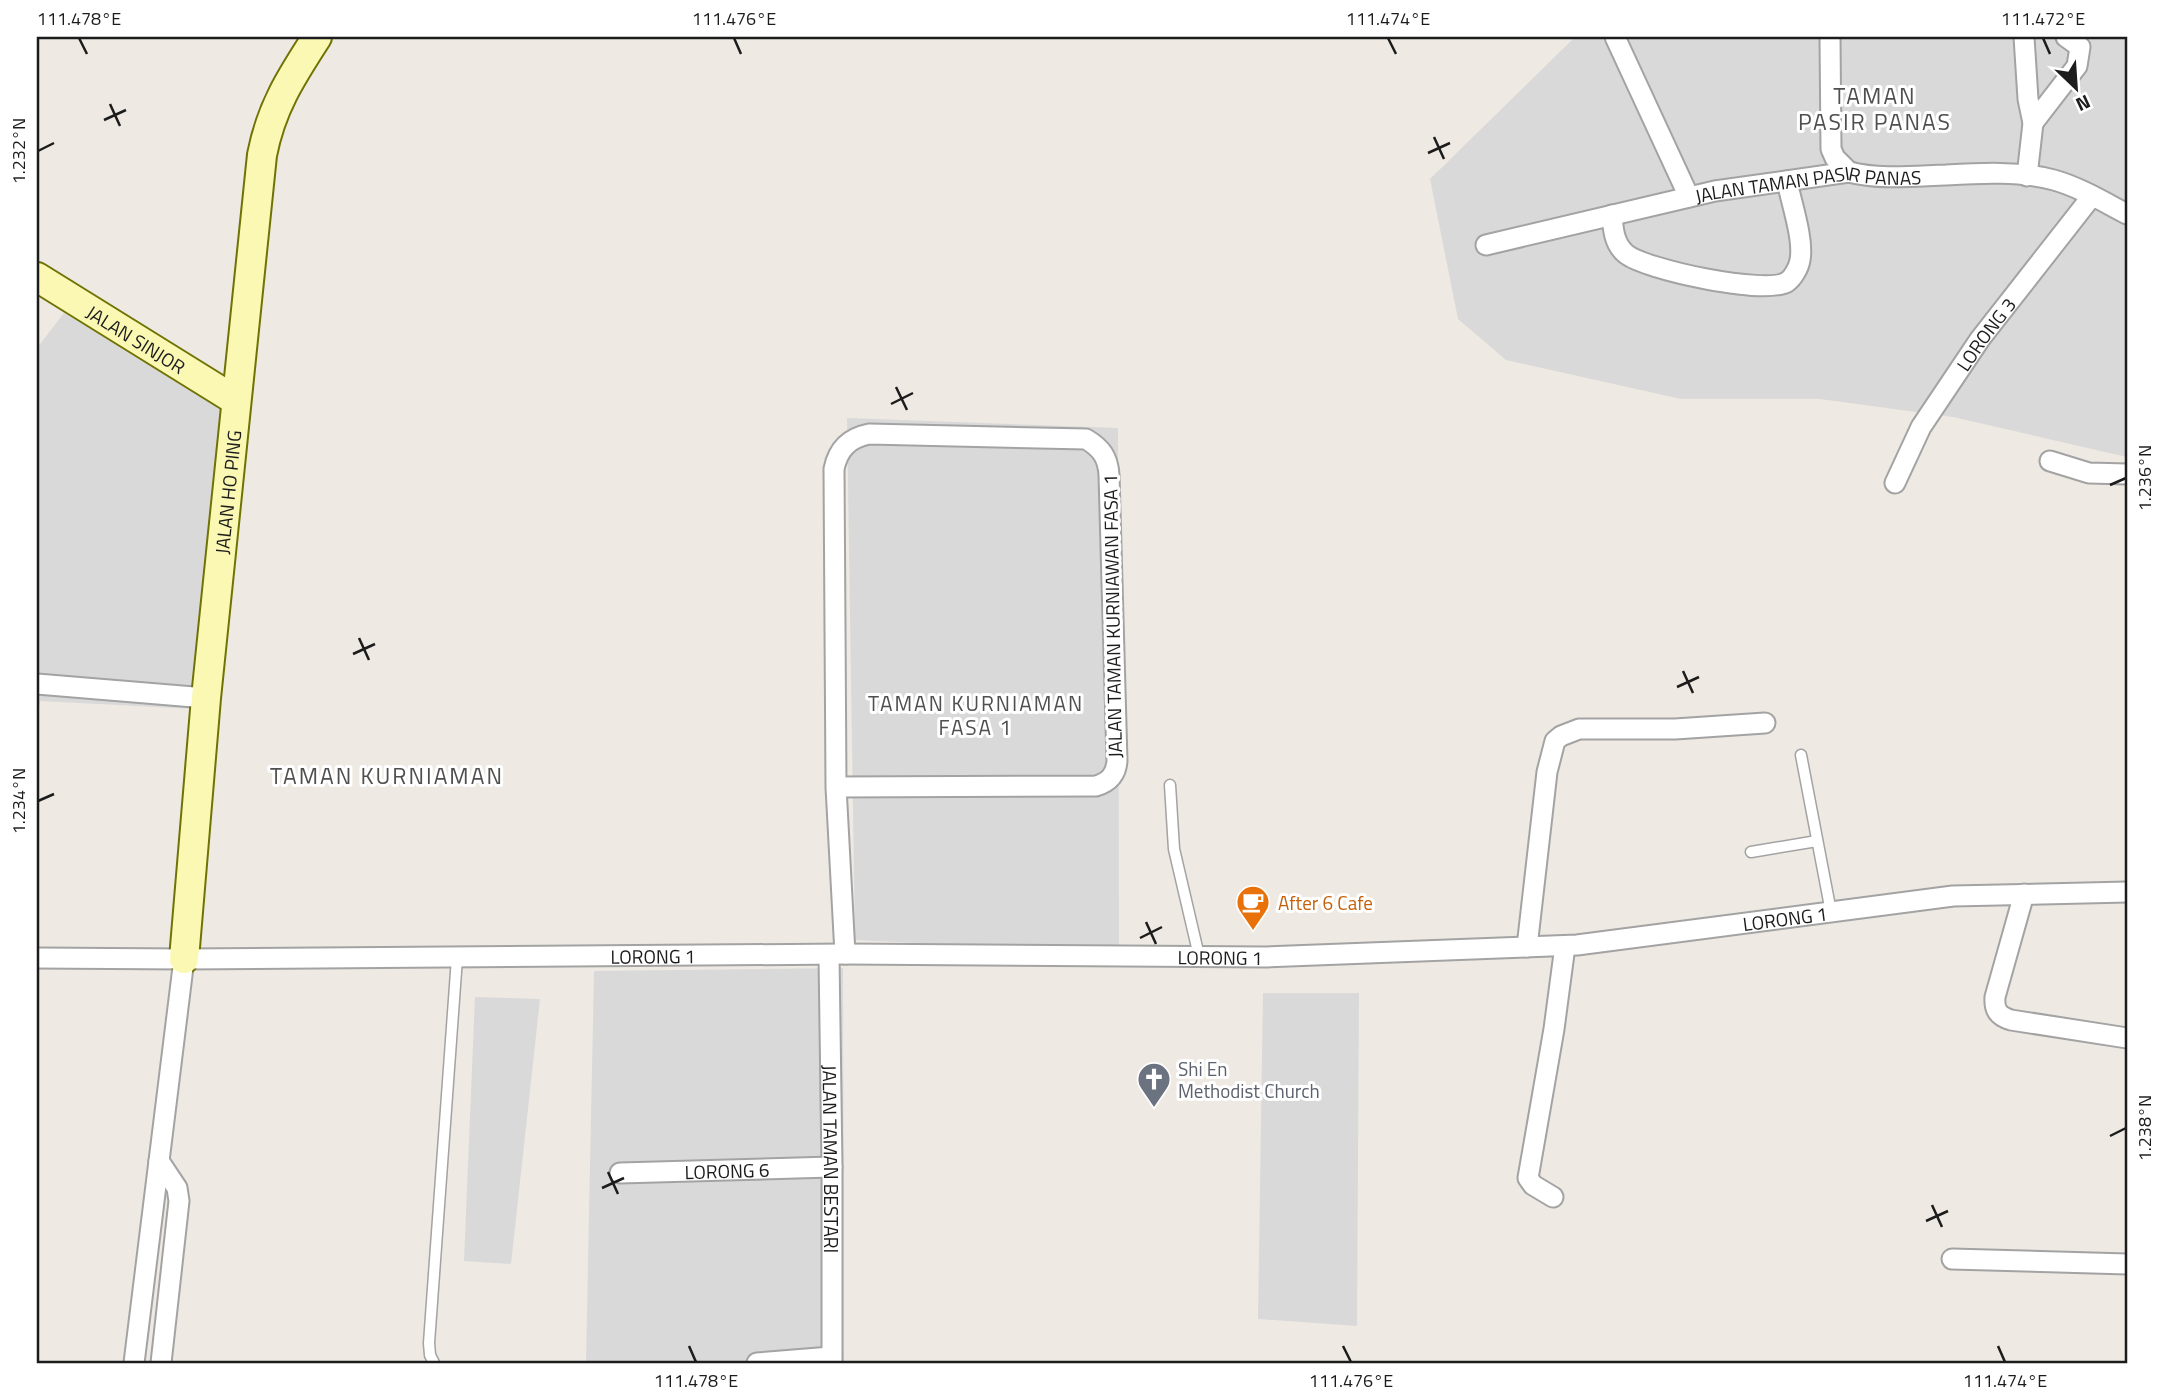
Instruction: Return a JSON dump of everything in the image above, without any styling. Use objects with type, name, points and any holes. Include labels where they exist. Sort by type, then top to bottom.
[{"type":"street","name":"JALAN HO PING","points":[[184,959],[206,698],[262,155],[278,100],[317,37]]},
{"type":"street","points":[[1615,37],[1689,197]]},
{"type":"street","points":[[1830,37],[1831,149],[1835,158],[1849,172]]},
{"type":"street","points":[[2024,37],[2028,99],[2033,123],[2027,176]]},
{"type":"street","points":[[2033,123],[2077,66],[2080,47],[2066,37]]},
{"type":"street","name":"JALAN TAMAN PASIR PANAS","points":[[1486,245],[1689,197],[1849,172],[1899,176],[1985,173],[2027,176],[2053,180],[2127,214]]},
{"type":"street","points":[[1612,215],[1619,246],[1636,261],[1686,274],[1750,286],[1771,287],[1787,282],[1796,272],[1800,260],[1801,247],[1787,181]]},
{"type":"street","name":"LORONG 3","points":[[1895,483],[1921,427],[1973,350],[2092,196]]},
{"type":"street","name":"JALAN SINJOR","points":[[37,278],[236,400]]},
{"type":"street","name":"JALAN TAMAN KURNIAWAN FASA 1","points":[[836,787],[1096,786],[1113,775],[1117,761],[1109,475],[1104,453],[1096,444],[1086,439],[869,434],[858,436],[841,449],[834,469],[837,955]]},
{"type":"street","points":[[2050,461],[2089,473],[2127,474]]},
{"type":"street","points":[[37,684],[206,698]]},
{"type":"street","points":[[1527,947],[1546,772],[1555,741],[1580,729],[1675,729],[1765,723]]},
{"type":"street","name":"LORONG 1","points":[[37,958],[837,955],[1266,957],[1565,946],[1952,896],[2127,892]]},
{"type":"street","points":[[2024,894],[1995,997],[1998,1013],[2011,1020],[2127,1038]]},
{"type":"street","points":[[1553,1197],[1533,1185],[1528,1178],[1554,1029],[1565,946]]},
{"type":"street","name":"JALAN TAMAN BESTARI","points":[[832,1360],[832,1167],[837,955]]},
{"type":"street","points":[[134,1363],[184,959]]},
{"type":"street","points":[[159,1161],[177,1188],[180,1200],[161,1363]]},
{"type":"street","name":"LORONG 6","points":[[620,1173],[832,1167]]},
{"type":"street","points":[[1952,1259],[2127,1264]]},
{"type":"street","points":[[757,1363],[832,1360]]},
{"type":"lane","points":[[1801,755],[1831,912]]},
{"type":"lane","points":[[1170,785],[1174,849],[1199,956]]},
{"type":"lane","points":[[1751,852],[1817,841]]},
{"type":"lane","points":[[434,1363],[429,1343],[457,958]]},
{"type":"shaded area","points":[[1575,37],[2127,37],[2127,457],[1953,417],[1820,399],[1681,399],[1506,360],[1458,319],[1430,179]]},
{"type":"shaded area","points":[[64,313],[223,406],[195,709],[40,701],[37,723],[37,348]]},
{"type":"shaded area","name":"TAMAN KURNIAMAN FASA 1","points":[[847,418],[1118,428],[1119,946],[979,946],[855,940]]},
{"type":"shaded area","points":[[843,968],[844,1363],[586,1363],[594,971]]},
{"type":"shaded area","points":[[1263,993],[1359,993],[1357,1326],[1258,1319]]},
{"type":"shaded area","points":[[475,997],[540,999],[511,1264],[464,1261]]},
{"type":"place","name":"After 6 Cafe","points":[[1253,932]]},
{"type":"place","name":"Shi En Methodist Church","points":[[1154,1109]]},
{"type":"district","name":"TAMAN PASIR PANAS","points":[[1875,108]]},
{"type":"district","name":"TAMAN KURNIAMAN FASA 1","points":[[976,715]]},
{"type":"district","name":"TAMAN KURNIAMAN","points":[[387,775]]}]
